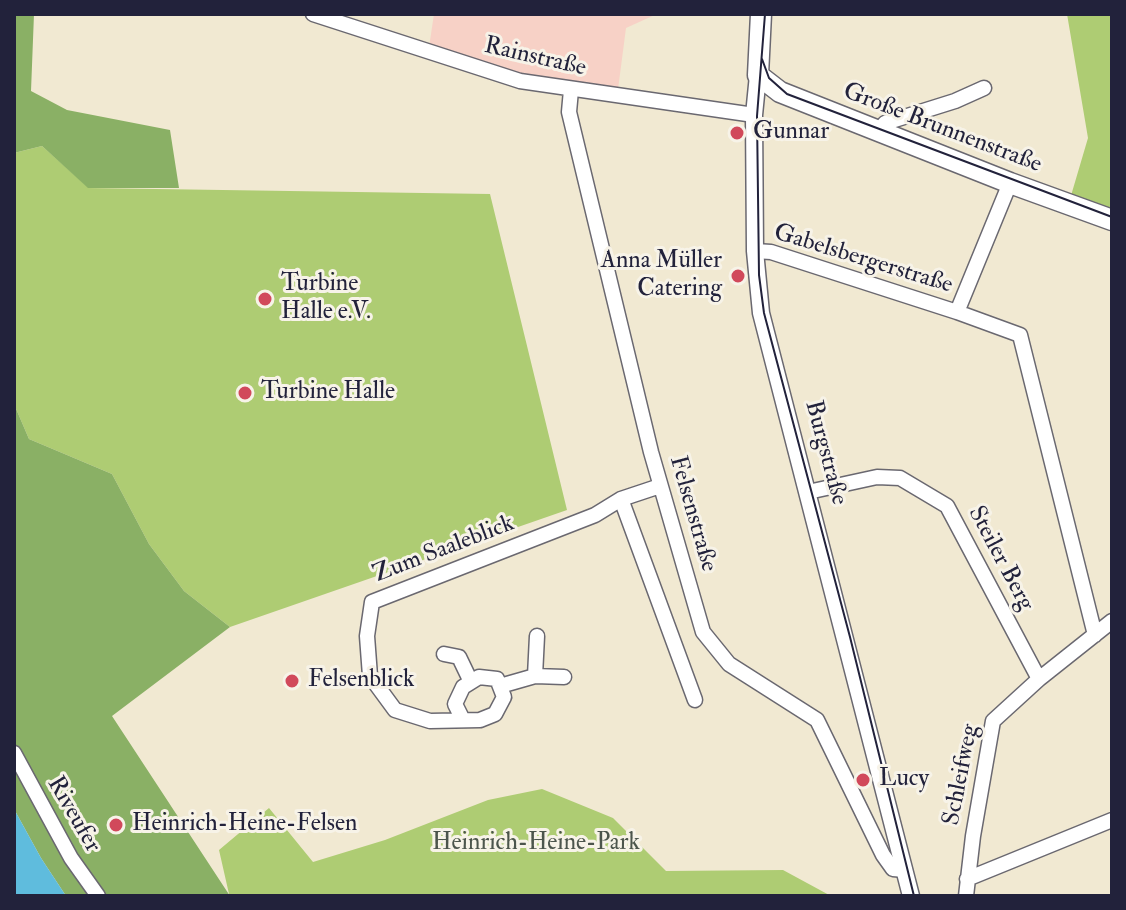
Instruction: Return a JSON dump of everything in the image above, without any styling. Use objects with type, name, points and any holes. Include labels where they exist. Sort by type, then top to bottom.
[{"type":"main road","name":"Burgstraße","points":[[758,75],[761,14]]},
{"type":"main road","name":"Große Brunnenstraße","points":[[758,75],[789,97],[1112,220]]},
{"type":"street","name":"Rainstraße","points":[[313,14],[520,81],[754,115]]},
{"type":"street","name":"Burgstraße","points":[[758,75],[754,115],[755,251],[761,313],[911,896]]},
{"type":"street","points":[[879,131],[885,123],[955,101],[984,88]]},
{"type":"street","name":"Felsenstraße","points":[[571,90],[569,112],[660,486],[703,632],[729,664],[817,720],[883,855],[893,869],[905,870]]},
{"type":"street","name":"Gabelsbergerstraße","points":[[957,312],[1010,183]]},
{"type":"street","name":"Gabelsbergerstraße","points":[[755,251],[771,252],[1020,335],[1095,635]]},
{"type":"street","name":"Steiler Berg","points":[[808,492],[877,477],[900,478],[947,506],[1039,679]]},
{"type":"street","name":"Zum Saaleblick","points":[[500,686],[504,697],[495,714],[480,720],[430,721],[395,710],[370,676],[367,636],[372,602],[595,515],[621,499],[660,486]]},
{"type":"street","points":[[621,499],[695,700]]},
{"type":"street","name":"Schleifweg","points":[[966,896],[993,721],[1039,679],[1112,621]]},
{"type":"street","points":[[535,676],[537,636]]},
{"type":"street","points":[[444,654],[459,657],[471,682]]},
{"type":"street","points":[[462,718],[455,704],[463,687],[479,677],[497,679],[500,686],[535,676],[564,677]]},
{"type":"street","name":"Riveufer","points":[[14,753],[71,858],[98,896]]},
{"type":"street","points":[[967,879],[1112,820]]},
{"type":"shaded area","points":[[434,14],[657,14],[626,28],[617,97],[428,54]]},
{"type":"green space","points":[[14,14],[34,14],[31,91],[67,110],[170,130],[179,188],[88,188],[42,146],[14,153]]},
{"type":"green space","points":[[1067,14],[1112,14],[1112,212],[1070,199],[1088,138]]},
{"type":"green space","name":"Turbine Halle e.V.","points":[[42,146],[89,188],[490,194],[567,510],[230,627],[184,591],[149,544],[112,474],[29,439],[14,404],[14,153]]},
{"type":"green space","points":[[14,404],[29,439],[112,474],[149,544],[184,591],[230,627],[112,716],[230,896],[66,896],[14,809]]},
{"type":"green space","name":"Heinrich-Heine-Park","points":[[542,789],[613,818],[666,871],[783,870],[831,896],[229,894],[219,850],[269,808],[313,862],[385,840],[488,800]]},
{"type":"water","points":[[14,809],[41,858],[66,896],[14,896]]},
{"type":"tram line","points":[[765,14],[757,116],[759,275],[764,313],[850,637],[914,896]]},
{"type":"tram line","points":[[762,59],[769,78],[787,94],[1112,217]]},
{"type":"place","name":"Gunnar","points":[[737,133]]},
{"type":"place","name":"Anna Müller Catering","points":[[738,276]]},
{"type":"place","name":"Turbine Halle e.V.","points":[[265,299]]},
{"type":"place","name":"Turbine Halle","points":[[245,393]]},
{"type":"place","name":"Felsenblick","points":[[292,681]]},
{"type":"place","name":"Lucy","points":[[863,780]]},
{"type":"place","name":"Heinrich-Heine-Felsen","points":[[116,825]]}]
